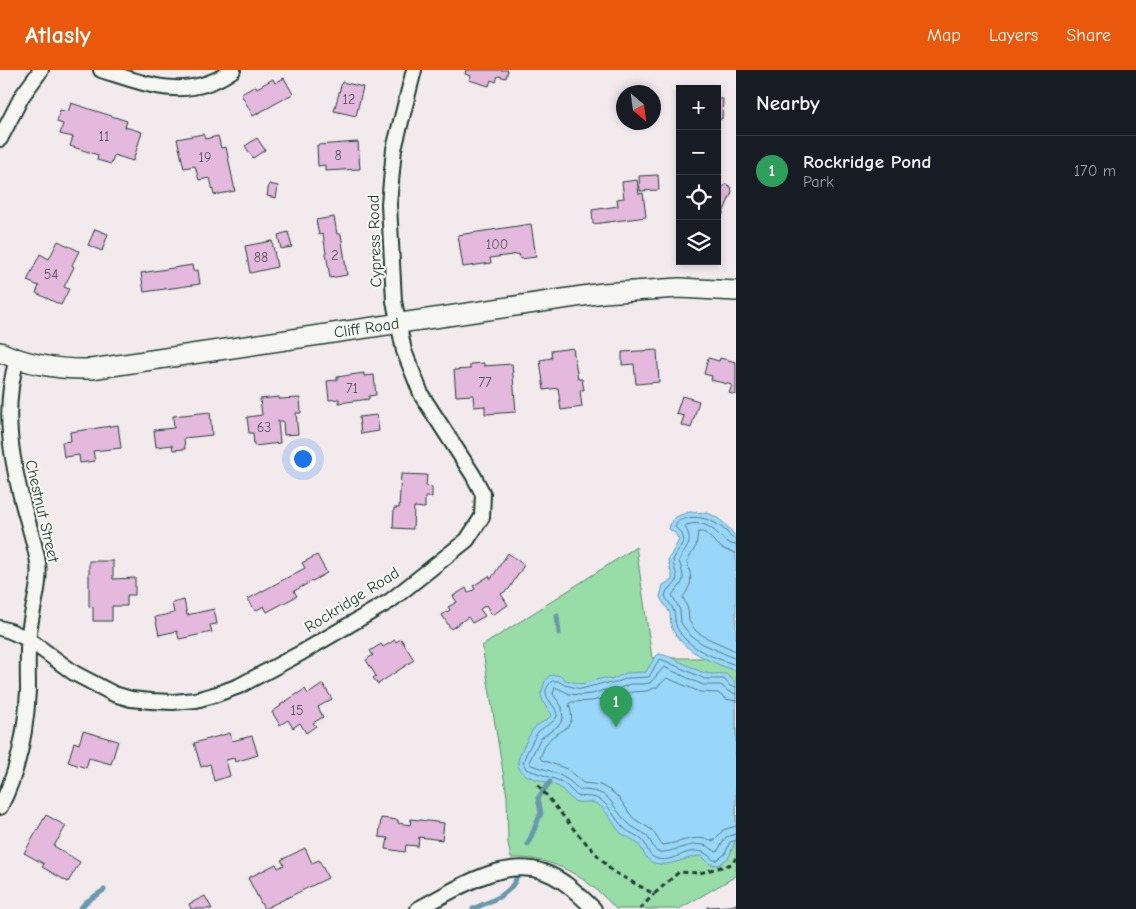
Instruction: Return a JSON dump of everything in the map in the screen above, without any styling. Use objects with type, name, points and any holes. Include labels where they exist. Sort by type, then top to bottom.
[{"type":"street","points":[[0,139],[22,96],[41,70]]},
{"type":"street","points":[[101,70],[137,81],[178,89],[200,87],[233,70]]},
{"type":"street","name":"Cypress Road","points":[[397,324],[389,204],[394,148],[414,70]]},
{"type":"street","name":"Cliff Road","points":[[8,355],[45,367],[91,369],[610,292],[679,288],[736,292]]},
{"type":"street","name":"Rockridge Road","points":[[28,639],[74,673],[114,694],[131,699],[161,702],[206,698],[239,686],[274,669],[390,600],[467,540],[482,517],[483,494],[473,475],[422,396],[404,351],[397,324]]},
{"type":"street","name":"Chestnut Street","points":[[0,808],[14,775],[22,743],[28,698],[28,639],[31,614],[38,584],[38,570],[33,540],[16,477],[10,440],[9,401],[11,380],[8,355]]},
{"type":"street","points":[[0,628],[28,639]]},
{"type":"street","points":[[418,909],[485,876],[504,870],[522,868],[545,872],[560,879],[594,909]]},
{"type":"path","points":[[538,784],[576,832],[612,871],[654,894]]},
{"type":"path","points":[[640,909],[679,872],[700,873],[732,864],[736,858]]},
{"type":"green space","points":[[636,547],[652,658],[736,658],[736,876],[679,909],[616,909],[594,888],[569,871],[542,861],[527,858],[511,858],[508,843],[507,796],[482,646]]},
{"type":"water","points":[[690,512],[707,513],[719,519],[736,537],[736,671],[701,656],[686,646],[673,630],[670,614],[660,597],[663,585],[672,580],[668,560],[679,540],[675,533],[669,529],[670,525],[676,517]]},
{"type":"water","points":[[659,654],[705,673],[726,674],[736,683],[736,839],[729,857],[719,865],[710,864],[702,856],[666,864],[651,862],[637,843],[621,833],[607,813],[597,804],[574,801],[559,787],[527,776],[519,768],[520,756],[532,730],[552,715],[543,702],[541,694],[545,681],[549,676],[561,676],[566,680],[581,684],[604,678],[611,680],[626,673],[646,672]]},
{"type":"building","points":[[466,70],[508,70],[506,78],[498,76],[496,82],[491,80],[489,86],[469,80],[471,76],[465,74]]},
{"type":"building","points":[[284,78],[293,94],[253,116],[241,94],[273,79],[275,83]]},
{"type":"building","points":[[342,82],[363,87],[356,116],[334,111]]},
{"type":"building","points":[[721,99],[723,99],[722,119]]},
{"type":"building","points":[[71,103],[127,121],[125,127],[142,132],[133,161],[114,155],[111,164],[97,160],[98,155],[70,146],[73,137],[60,134],[63,124],[57,122],[60,110],[68,112]]},
{"type":"building","points":[[203,134],[205,139],[218,136],[221,148],[226,147],[235,191],[214,195],[210,178],[199,180],[195,166],[184,168],[177,139]]},
{"type":"building","points":[[257,138],[265,150],[253,158],[245,146]]},
{"type":"building","points":[[358,142],[360,169],[325,171],[325,165],[318,166],[317,145]]},
{"type":"building","points":[[658,175],[659,190],[640,191],[639,176]]},
{"type":"building","points":[[637,180],[639,194],[643,193],[646,217],[593,224],[592,210],[618,206],[617,199],[624,198],[622,182]]},
{"type":"building","points":[[269,184],[278,186],[276,198],[267,196]]},
{"type":"building","points":[[726,184],[731,187],[732,192],[721,218],[721,188]]},
{"type":"building","points":[[334,217],[337,234],[341,234],[347,275],[330,278],[323,234],[319,235],[316,220]]},
{"type":"building","points":[[531,224],[536,257],[520,259],[519,254],[490,258],[491,263],[463,267],[458,235]]},
{"type":"building","points":[[95,229],[108,234],[102,251],[88,245]]},
{"type":"building","points":[[288,232],[292,247],[281,249],[278,235]]},
{"type":"building","points":[[58,241],[79,251],[72,265],[74,267],[64,287],[69,289],[61,305],[36,293],[39,286],[27,281],[40,254],[49,259]]},
{"type":"building","points":[[272,241],[277,267],[250,273],[245,246]]},
{"type":"building","points":[[192,265],[193,271],[198,270],[200,284],[144,292],[141,273]]},
{"type":"building","points":[[573,348],[578,379],[582,379],[584,390],[580,390],[582,407],[561,410],[558,388],[544,390],[540,360],[552,358],[551,351]]},
{"type":"building","points":[[657,350],[659,382],[636,384],[634,364],[622,365],[622,352]]},
{"type":"building","points":[[708,358],[719,361],[720,358],[736,362],[736,395],[729,393],[732,385],[711,380],[712,376],[704,374]]},
{"type":"building","points":[[484,363],[484,366],[512,364],[516,412],[485,414],[485,406],[474,407],[473,395],[456,396],[454,370],[470,369],[470,364]]},
{"type":"building","points":[[364,373],[364,376],[374,375],[376,395],[369,396],[369,399],[339,403],[339,399],[329,400],[327,381],[337,380],[337,377]]},
{"type":"building","points":[[682,396],[699,401],[691,428],[681,425],[684,416],[676,414]]},
{"type":"building","points":[[279,397],[279,399],[300,398],[301,413],[296,413],[298,434],[284,435],[283,421],[278,421],[280,443],[254,446],[253,433],[249,433],[247,417],[262,415],[260,399]]},
{"type":"building","points":[[210,412],[212,435],[184,438],[185,449],[173,450],[172,445],[156,447],[154,430],[174,428],[173,416]]},
{"type":"building","points":[[377,415],[379,431],[361,434],[359,417]]},
{"type":"building","points":[[118,425],[121,448],[93,451],[95,461],[80,463],[79,455],[64,457],[62,442],[71,441],[70,432]]},
{"type":"building","points":[[401,474],[427,475],[426,486],[432,487],[432,497],[425,497],[425,508],[414,507],[413,529],[393,528],[394,508],[399,508]]},
{"type":"building","points":[[508,553],[524,565],[509,589],[501,594],[508,605],[492,615],[486,605],[480,609],[485,616],[472,623],[468,617],[451,629],[442,615],[450,610],[448,607],[457,602],[453,596],[466,588],[468,593],[475,589],[473,586],[489,576],[491,579]]},
{"type":"building","points":[[317,555],[327,573],[294,591],[297,596],[267,612],[264,606],[255,611],[248,599],[305,568],[302,563]]},
{"type":"building","points":[[89,561],[113,561],[113,579],[135,578],[135,595],[127,595],[127,606],[112,606],[112,621],[93,621],[93,607],[89,606]]},
{"type":"building","points":[[184,600],[187,615],[214,609],[217,624],[210,625],[212,632],[179,639],[177,631],[159,635],[155,617],[174,613],[172,603]]},
{"type":"building","points":[[401,639],[414,660],[378,684],[373,678],[376,676],[366,660],[373,655],[370,651],[381,644],[383,647],[395,640],[396,642]]},
{"type":"building","points":[[323,684],[332,699],[318,707],[323,717],[313,723],[316,726],[306,733],[300,723],[293,728],[288,720],[280,725],[272,712],[305,689],[308,694]]},
{"type":"building","points":[[83,731],[118,741],[111,764],[89,758],[86,768],[68,762],[74,742],[79,744]]},
{"type":"building","points":[[230,733],[232,741],[252,736],[258,755],[235,762],[234,758],[226,760],[230,776],[214,781],[210,764],[201,767],[194,743]]},
{"type":"building","points":[[46,815],[66,826],[54,846],[80,862],[68,882],[42,867],[44,864],[24,853]]},
{"type":"building","points":[[381,818],[398,820],[398,823],[410,825],[411,819],[444,823],[442,840],[419,837],[418,846],[406,845],[405,852],[386,849],[388,838],[379,837]]},
{"type":"building","points":[[305,848],[312,863],[319,860],[328,878],[264,909],[248,878],[276,864],[278,868],[284,865],[281,860]]},
{"type":"building","points":[[205,896],[212,909],[191,909],[189,904]]},
{"type":"building","points":[[736,904],[736,909],[707,909],[707,907]]},
{"type":"waterway","points":[[557,616],[559,633]]},
{"type":"waterway","points":[[528,844],[541,813],[538,798],[550,782]]},
{"type":"waterway","points":[[473,909],[503,894],[513,885],[516,879]]},
{"type":"waterway","points":[[80,909],[86,902],[104,890]]},
{"type":"place","name":"Rockridge Pond","points":[[616,727]]}]
